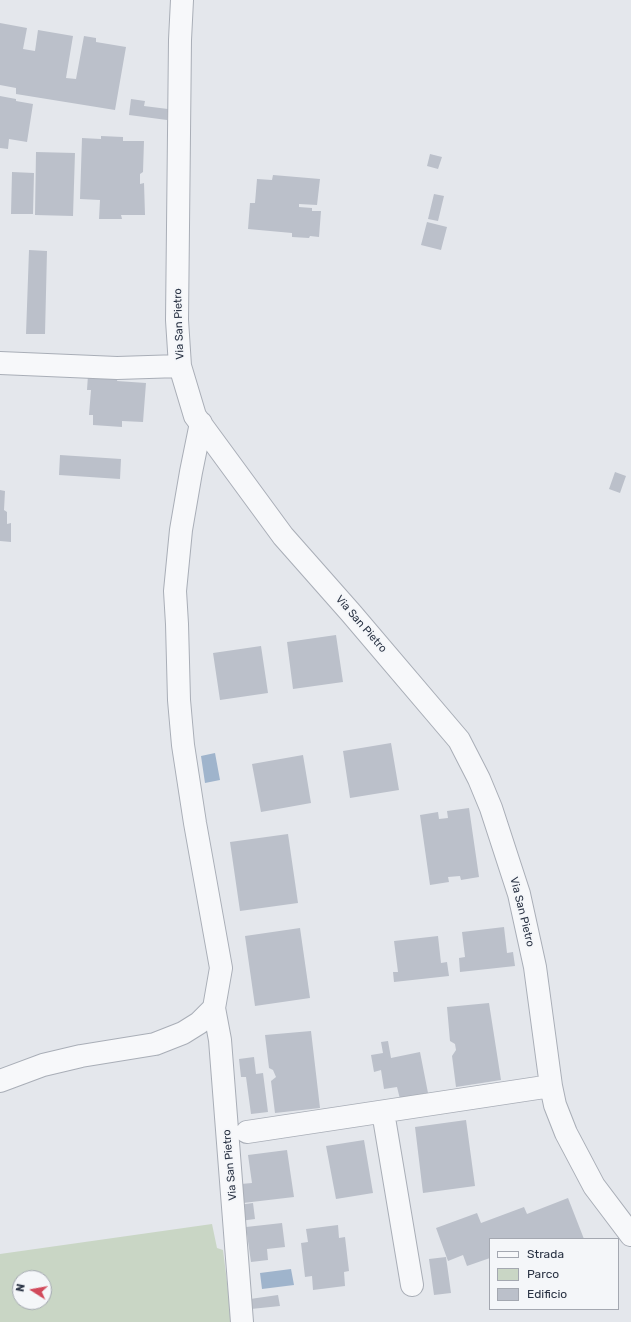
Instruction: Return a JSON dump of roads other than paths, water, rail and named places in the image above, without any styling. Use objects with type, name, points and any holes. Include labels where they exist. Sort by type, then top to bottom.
[{"type":"street","name":"Via San Pietro","points":[[182,0],[180,40],[177,320],[180,366],[195,416],[283,536],[352,612],[459,740],[479,778],[491,808],[519,894],[534,967],[551,1086],[556,1105],[566,1133],[594,1186],[631,1236]]},
{"type":"street","points":[[0,363],[117,368],[180,366]]},
{"type":"street","points":[[0,1081],[42,1065],[80,1056],[155,1044],[183,1034],[199,1023],[214,1008],[221,968],[196,831],[183,745],[179,700],[175,591],[182,523],[201,424]]},
{"type":"street","name":"Via San Pietro","points":[[214,1008],[220,1040],[242,1322]]},
{"type":"street","points":[[247,1132],[551,1086]]},
{"type":"street","points":[[383,1112],[412,1285]]},
{"type":"water","points":[[215,753],[220,780],[205,783],[201,756]]},
{"type":"water","points":[[291,1269],[294,1285],[262,1289],[260,1273]]}]
